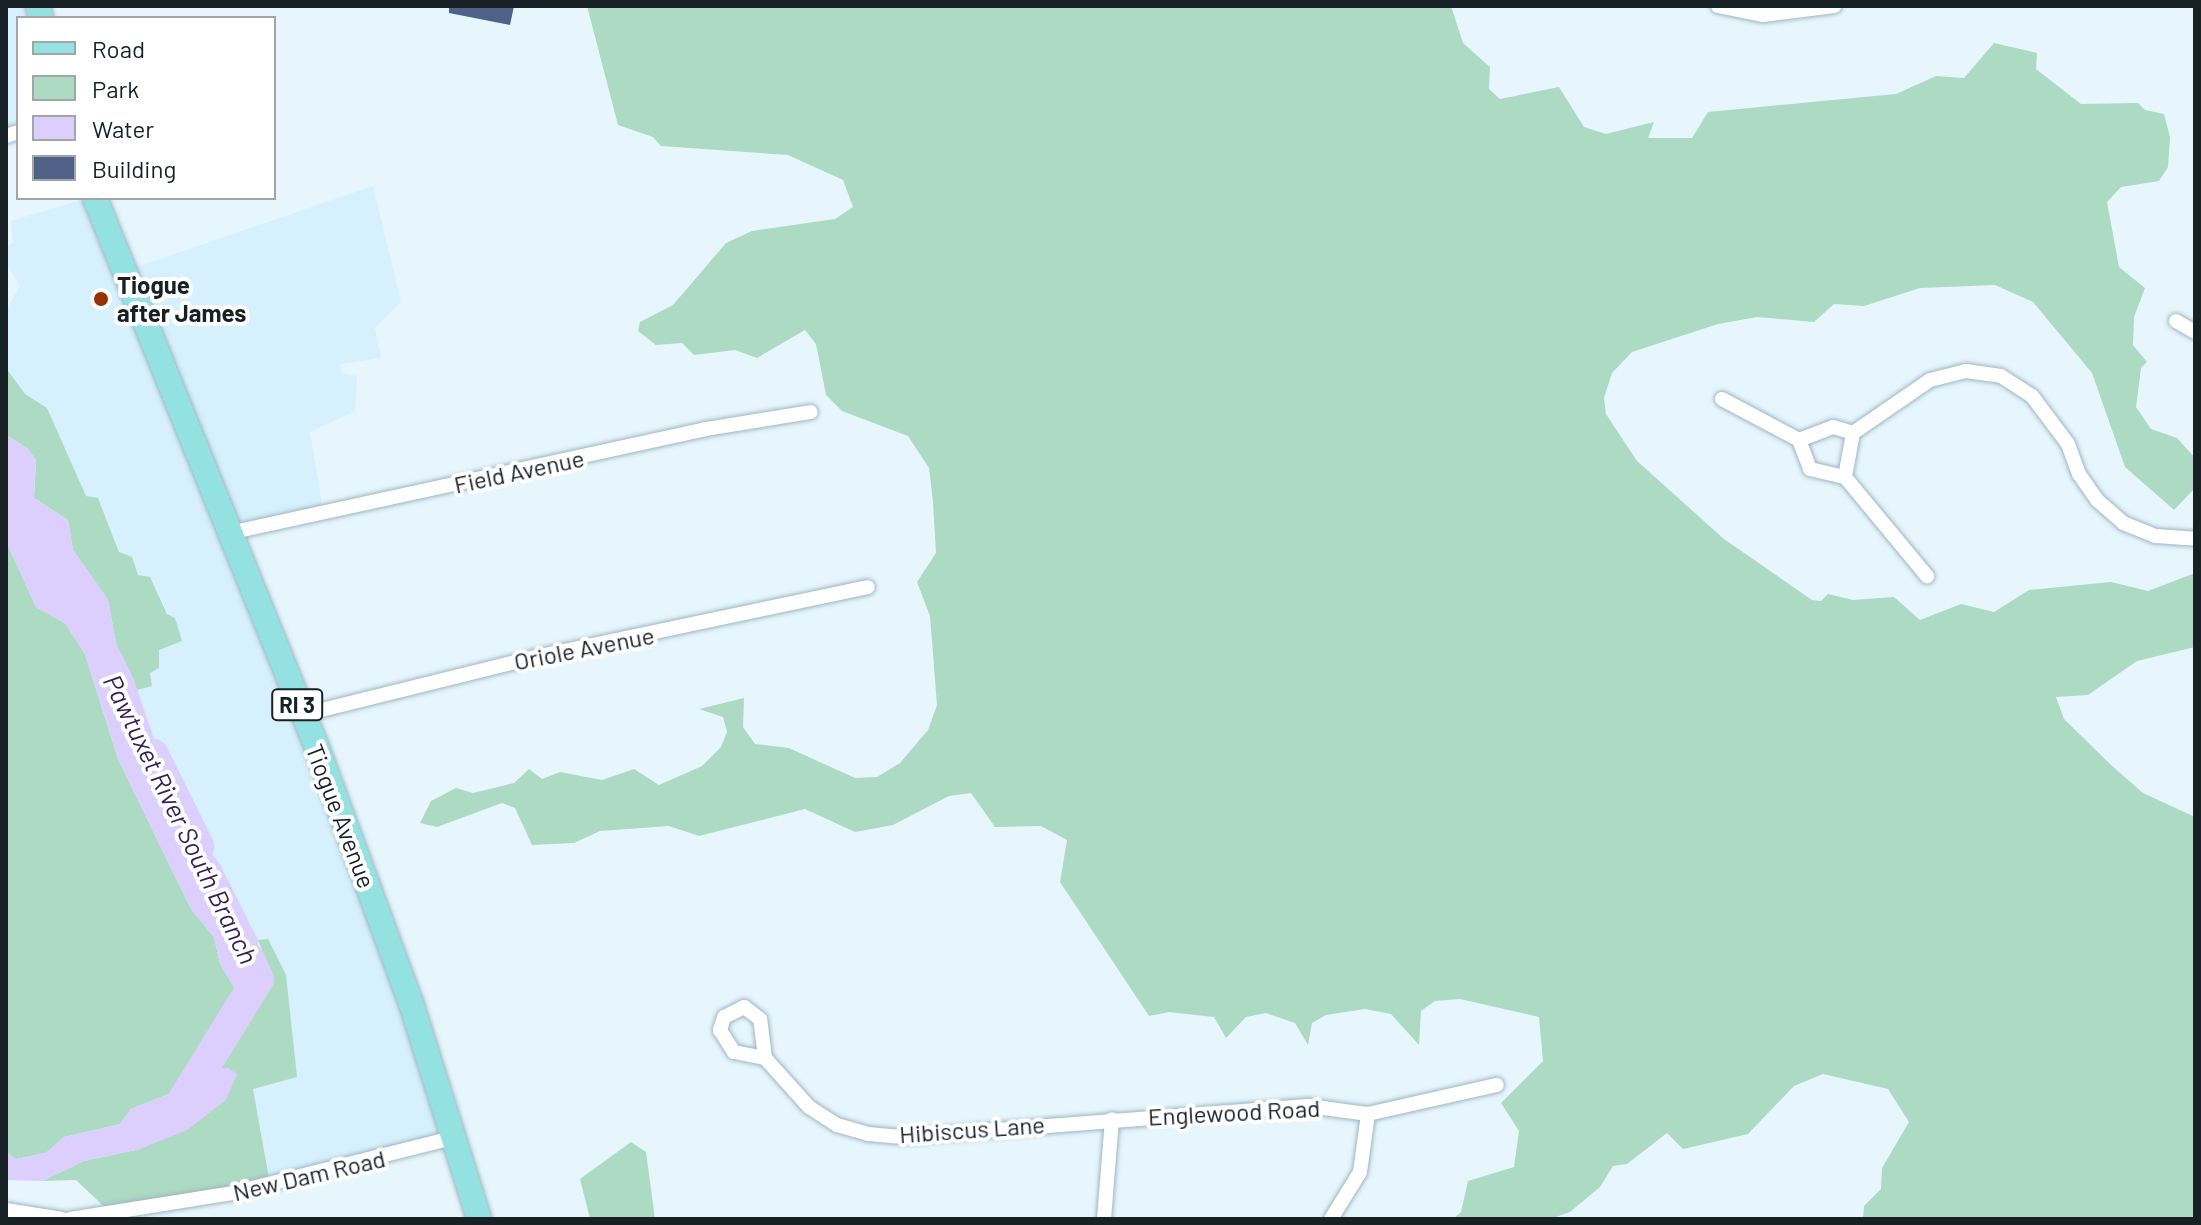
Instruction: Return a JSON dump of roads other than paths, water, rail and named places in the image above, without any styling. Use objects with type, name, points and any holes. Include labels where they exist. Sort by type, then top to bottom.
[{"type":"main road","name":"Tiogue Avenue","points":[[96,200],[301,715],[411,1003],[479,1219]]},
{"type":"street","points":[[1718,6],[1763,15],[1834,6]]},
{"type":"street","points":[[2176,321],[2195,332]]},
{"type":"street","points":[[1845,477],[1853,433],[1930,380],[1966,371],[2001,376],[2032,396],[2068,444],[2079,474],[2097,500],[2123,523],[2156,536],[2195,539]]},
{"type":"street","points":[[1722,399],[1799,440],[1810,469],[1845,477],[1927,576]]},
{"type":"street","name":"Field Avenue","points":[[229,533],[706,429],[811,412]]},
{"type":"street","points":[[1799,440],[1833,427],[1853,433]]},
{"type":"street","name":"Oriole Avenue","points":[[301,715],[536,657],[868,587]]},
{"type":"street","name":"Hibiscus Lane","points":[[765,1058],[809,1107],[837,1125],[868,1134],[905,1137],[1112,1119]]},
{"type":"street","name":"Englewood Road","points":[[1112,1119],[1308,1106],[1368,1114],[1497,1085]]},
{"type":"street","points":[[1331,1219],[1360,1172],[1368,1114]]},
{"type":"street","points":[[1104,1219],[1112,1119]]},
{"type":"street","name":"New Dam Road","points":[[70,1219],[232,1193],[453,1138]]},
{"type":"street","points":[[6,1210],[62,1219]]},
{"type":"water","points":[[6,435],[27,448],[36,460],[34,498],[68,520],[73,550],[108,600],[116,643],[133,677],[175,801],[221,866],[258,940],[262,988],[250,997],[235,989],[220,964],[214,937],[191,909],[118,759],[85,654],[65,623],[36,607],[6,541]]},
{"type":"water","points":[[228,1068],[237,1074],[226,1100],[187,1130],[140,1149],[84,1161],[42,1181],[6,1180],[6,1152],[16,1159],[46,1153],[64,1137],[120,1124],[131,1109],[179,1090],[210,1069]]},
{"type":"waterway","name":"Pawtuxet River South Branch","points":[[153,755],[198,846]]},
{"type":"waterway","name":"Pawtuxet River South Branch","points":[[175,1114],[258,979],[248,958]]},
{"type":"place","name":"Tiogue after James","points":[[101,299]]}]
